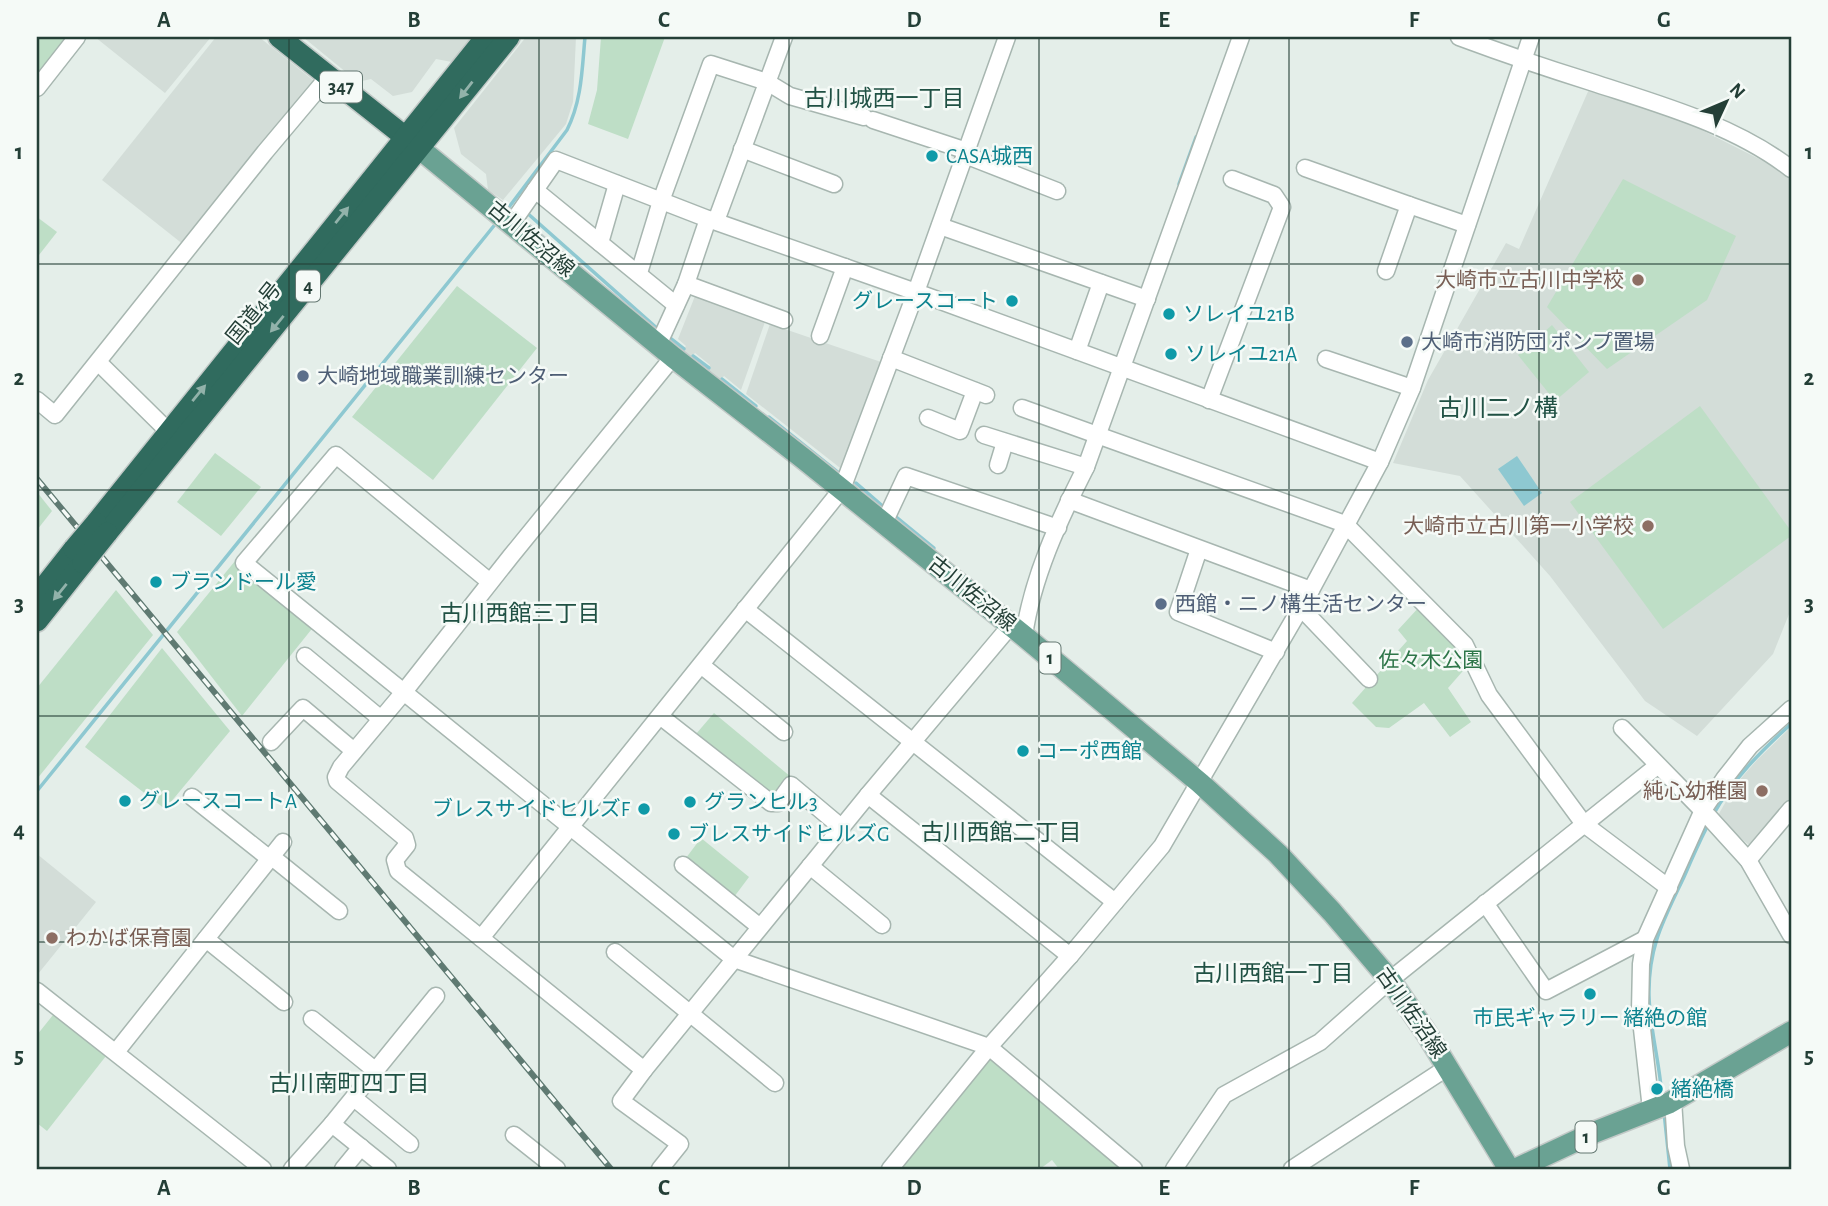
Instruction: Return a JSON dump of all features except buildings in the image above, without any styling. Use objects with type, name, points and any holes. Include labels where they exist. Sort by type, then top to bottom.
[{"type":"highway","name":"347","points":[[279,37],[412,143]]},
{"type":"highway","name":"国道4号","points":[[37,621],[79,556],[412,143],[486,37]]},
{"type":"highway","name":"国道4号","points":[[101,528],[168,431],[412,143],[509,37]]},
{"type":"highway","name":"国道4号","points":[[37,596],[79,556]]},
{"type":"main road","name":"古川佐沼線","points":[[412,143],[666,351],[1017,631],[1200,783],[1278,854],[1390,980],[1448,1067],[1509,1169]]},
{"type":"main road","name":"1","points":[[1516,1169],[1663,1105],[1791,1031]]},
{"type":"street","points":[[37,88],[77,37]]},
{"type":"street","points":[[644,1070],[398,871],[395,859],[407,845],[405,838],[337,781],[337,772],[490,582],[666,351],[676,305],[742,149],[784,37]]},
{"type":"street","points":[[481,938],[842,489],[1007,37]]},
{"type":"street","points":[[660,1169],[680,1144],[621,1101],[911,741],[1017,631],[1069,500],[1086,467],[1241,37]]},
{"type":"street","points":[[1459,37],[1694,117],[1773,155],[1791,169]]},
{"type":"street","points":[[890,1169],[989,1047],[1163,846],[1301,608],[1380,462],[1412,388],[1531,37]]},
{"type":"street","points":[[639,273],[661,201],[711,64],[767,82],[790,96],[868,119],[966,153],[1057,191]]},
{"type":"street","points":[[37,400],[55,415],[265,152],[328,78]]},
{"type":"street","points":[[742,149],[834,184]]},
{"type":"street","points":[[512,223],[556,160],[712,220],[1380,462]]},
{"type":"street","points":[[1306,168],[1467,225]]},
{"type":"street","points":[[1209,400],[1282,207],[1274,195],[1232,179]]},
{"type":"street","points":[[600,243],[617,184]]},
{"type":"street","points":[[535,190],[676,305]]},
{"type":"street","points":[[1386,271],[1409,205]]},
{"type":"street","points":[[940,226],[1147,299]]},
{"type":"street","points":[[820,337],[845,267]]},
{"type":"street","points":[[1077,351],[1101,283]]},
{"type":"street","points":[[686,284],[784,320]]},
{"type":"street","points":[[891,358],[980,393],[972,434]]},
{"type":"street","points":[[1325,359],[1412,388]]},
{"type":"street","points":[[98,362],[168,431]]},
{"type":"street","points":[[1022,408],[1345,524],[1465,645],[1489,695],[1584,824],[1669,888]]},
{"type":"street","points":[[928,418],[972,434],[1086,467]]},
{"type":"street","points":[[998,465],[1005,442]]},
{"type":"street","points":[[490,582],[336,455],[244,564],[734,959],[989,1047],[1135,1169]]},
{"type":"street","points":[[884,523],[906,476],[1058,528]]},
{"type":"street","points":[[1069,500],[1311,590]]},
{"type":"street","points":[[1199,549],[1178,612],[1276,652]]},
{"type":"street","points":[[1301,608],[1369,679]]},
{"type":"street","points":[[745,609],[1115,902]]},
{"type":"street","points":[[305,656],[382,719]]},
{"type":"street","points":[[701,665],[784,732]]},
{"type":"street","points":[[271,741],[303,708],[354,751]]},
{"type":"street","points":[[1681,1169],[1640,1011],[1641,964],[1645,939],[1669,888],[1709,816],[1724,779],[1750,746],[1791,709]]},
{"type":"street","points":[[660,716],[771,803],[778,803],[791,785],[842,827]]},
{"type":"street","points":[[1622,728],[1709,816],[1748,860],[1791,935]]},
{"type":"street","points":[[1174,1169],[1224,1095],[1320,1042],[1390,980],[1657,766]]},
{"type":"street","points":[[867,794],[1070,956]]},
{"type":"street","points":[[192,797],[339,911]]},
{"type":"street","points":[[1748,860],[1791,809]]},
{"type":"street","points":[[116,1052],[283,842]]},
{"type":"street","points":[[683,865],[760,927]]},
{"type":"street","points":[[810,866],[882,925]]},
{"type":"street","points":[[1485,903],[1546,991],[1645,939]]},
{"type":"street","points":[[206,939],[284,1002]]},
{"type":"street","points":[[615,953],[775,1083]]},
{"type":"street","points":[[37,990],[264,1169]]},
{"type":"street","points":[[292,1169],[354,1098],[436,996]]},
{"type":"street","points":[[312,1019],[376,1071]]},
{"type":"street","points":[[1292,1169],[1448,1067]]},
{"type":"street","points":[[354,1098],[410,1144]]},
{"type":"street","points":[[332,1124],[388,1169]]},
{"type":"street","points":[[514,1135],[556,1169]]},
{"type":"street","points":[[343,1169],[360,1147]]},
{"type":"shaded area","points":[[95,37],[211,37],[165,93]]},
{"type":"shaded area","points":[[216,37],[259,37],[314,81],[184,245],[102,180]]},
{"type":"shaded area","points":[[303,37],[473,37],[452,62],[436,59],[412,92],[393,96],[371,79],[358,82]]},
{"type":"shaded area","points":[[526,37],[576,37],[573,102],[566,124],[503,200],[488,190],[486,174],[461,154],[454,128]]},
{"type":"shaded area","points":[[1590,87],[1674,116],[1791,175],[1791,609],[1773,654],[1697,736],[1645,701],[1550,576],[1460,476],[1393,463],[1428,380],[1506,243],[1519,249]]},
{"type":"shaded area","points":[[695,296],[765,322],[741,390],[724,376],[719,382],[707,371],[710,365],[695,353],[691,358],[682,351],[686,346],[678,339]]},
{"type":"shaded area","points":[[770,324],[881,362],[844,471],[746,394]]},
{"type":"shaded area","name":"純心幼稚園","points":[[1791,727],[1791,798],[1750,846],[1717,817],[1736,784]]},
{"type":"shaded area","name":"わかば保育園","points":[[37,854],[96,902],[38,974],[37,974]]},
{"type":"green space","points":[[37,37],[67,37],[37,75]]},
{"type":"green space","points":[[601,37],[665,37],[628,139],[588,124],[597,90]]},
{"type":"green space","points":[[1623,179],[1736,236],[1707,300],[1607,369],[1547,307]]},
{"type":"green space","points":[[37,217],[57,232],[39,255],[37,254]]},
{"type":"green space","points":[[457,286],[537,348],[433,480],[352,417]]},
{"type":"green space","points":[[1552,325],[1589,372],[1555,401],[1518,355]]},
{"type":"green space","points":[[1700,406],[1791,531],[1791,536],[1663,629],[1570,502]]},
{"type":"green space","points":[[215,453],[261,487],[221,536],[177,502]]},
{"type":"green space","points":[[37,492],[52,511],[37,530]]},
{"type":"green space","points":[[235,561],[315,625],[242,716],[177,632]]},
{"type":"green space","points":[[116,590],[153,635],[37,779],[37,688]]},
{"type":"green space","name":"佐々木公園","points":[[1421,605],[1462,647],[1469,664],[1448,688],[1471,722],[1450,737],[1424,703],[1389,728],[1376,727],[1352,703],[1407,641],[1398,630]]},
{"type":"green space","points":[[162,648],[230,731],[165,809],[85,747]]},
{"type":"green space","points":[[714,713],[791,777],[776,794],[767,792],[696,734]]},
{"type":"green space","points":[[701,838],[749,877],[734,897],[686,858]]},
{"type":"green space","points":[[53,1015],[106,1056],[47,1131],[37,1123],[37,1035]]},
{"type":"green space","points":[[996,1058],[1129,1169],[1059,1169],[1052,1160],[1040,1169],[894,1169],[985,1060]]},
{"type":"water","points":[[1517,456],[1542,493],[1524,506],[1498,469]]},
{"type":"waterway","points":[[506,211],[567,130],[572,119],[582,73],[585,37]]},
{"type":"waterway","points":[[1179,184],[1196,137]]},
{"type":"waterway","points":[[526,212],[659,330]]},
{"type":"waterway","points":[[37,791],[497,222]]},
{"type":"waterway","points":[[670,338],[684,349]]},
{"type":"waterway","points":[[693,356],[709,368]]},
{"type":"waterway","points":[[722,379],[756,406]]},
{"type":"waterway","points":[[769,417],[839,473]]},
{"type":"waterway","points":[[856,483],[886,509]]},
{"type":"waterway","points":[[895,516],[934,548]]},
{"type":"waterway","points":[[1713,815],[1748,766],[1791,724]]},
{"type":"waterway","points":[[1662,1098],[1650,1009],[1651,963],[1663,922],[1708,825]]},
{"type":"waterway","points":[[1664,1112],[1670,1169]]},
{"type":"railway","points":[[37,479],[611,1169]]},
{"type":"place","name":"CASA城西","points":[[932,156]]},
{"type":"place","name":"大崎市立古川中学校","points":[[1638,280]]},
{"type":"place","name":"グレースコート","points":[[1012,301]]},
{"type":"place","name":"ソレイユ21B","points":[[1169,314]]},
{"type":"place","name":"大崎市消防団 ポンプ置場","points":[[1407,342]]},
{"type":"place","name":"ソレイユ21A","points":[[1171,354]]},
{"type":"place","name":"大崎地域職業訓練センター","points":[[303,376]]},
{"type":"place","name":"大崎市立古川第一小学校","points":[[1648,526]]},
{"type":"place","name":"ブランドール愛","points":[[156,582]]},
{"type":"place","name":"西館・ニノ構生活センター","points":[[1161,604]]},
{"type":"place","name":"コーポ西館","points":[[1023,751]]},
{"type":"place","name":"純心幼稚園","points":[[1762,791]]},
{"type":"place","name":"グレースコートA","points":[[125,801]]},
{"type":"place","name":"グランヒル3","points":[[690,802]]},
{"type":"place","name":"ブレスサイドヒルズF","points":[[644,809]]},
{"type":"place","name":"ブレスサイドヒルズG","points":[[674,834]]},
{"type":"place","name":"わかば保育園","points":[[52,938]]},
{"type":"place","name":"市民ギャラリー 緒絶の館","points":[[1590,994]]},
{"type":"place","name":"緒絶橋","points":[[1657,1089]]},
{"type":"district","name":"古川城西一丁目","points":[[884,99]]},
{"type":"district","name":"古川二ノ構","points":[[1498,409]]},
{"type":"district","name":"古川西館三丁目","points":[[520,614]]},
{"type":"district","name":"古川西館二丁目","points":[[1001,833]]},
{"type":"district","name":"古川西館一丁目","points":[[1273,974]]},
{"type":"district","name":"古川南町四丁目","points":[[349,1084]]}]
